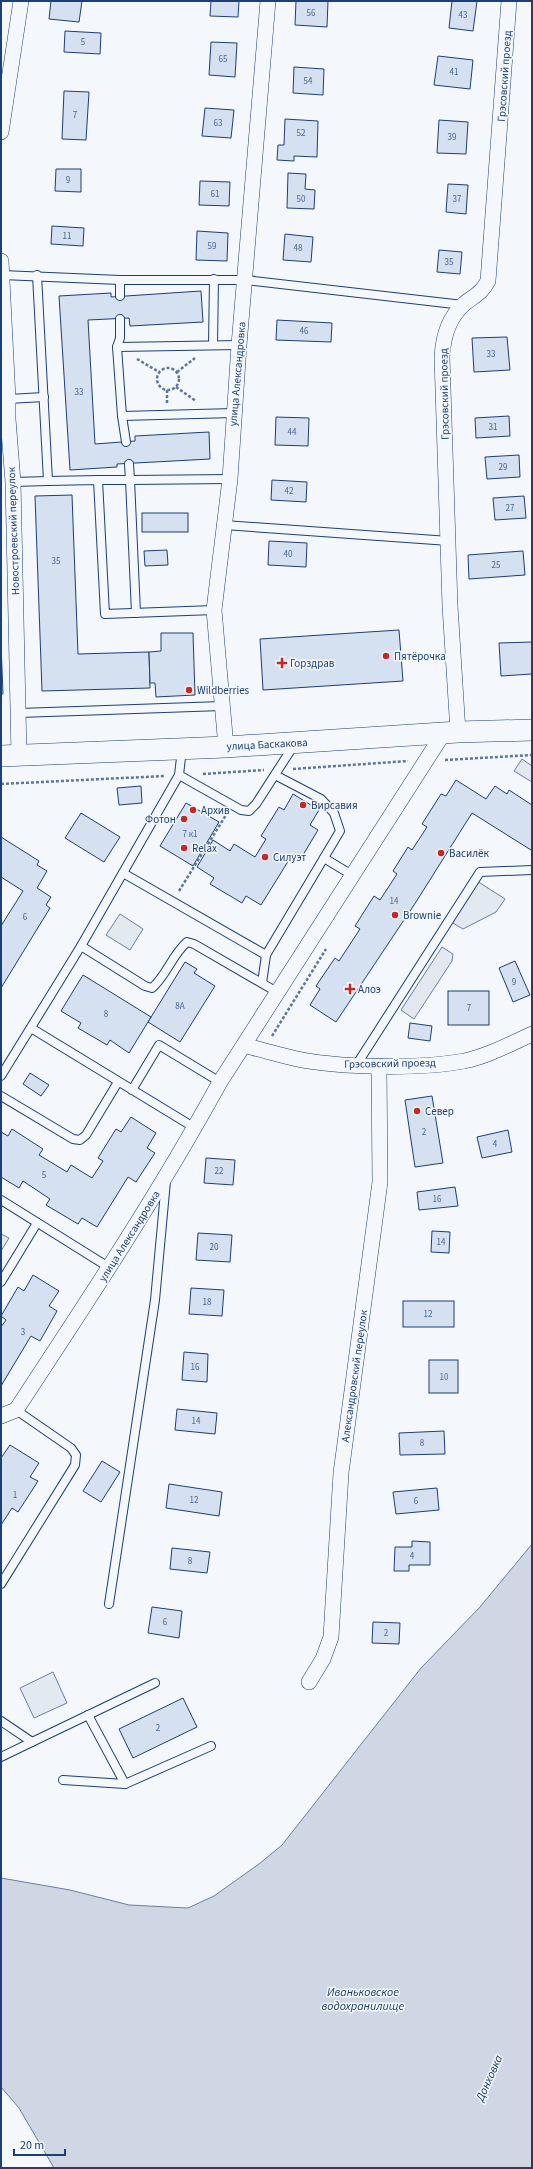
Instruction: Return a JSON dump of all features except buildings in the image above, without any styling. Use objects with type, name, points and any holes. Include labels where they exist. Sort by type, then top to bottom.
[{"type":"street","points":[[1,132],[21,1]]},
{"type":"street","name":"улица Александровка","points":[[226,747],[214,610],[230,479],[239,346],[246,280],[268,1]]},
{"type":"street","name":"Грэсовский проезд","points":[[450,733],[449,541],[442,357],[443,340],[447,326],[463,305],[483,291],[488,281],[509,1]]},
{"type":"street","name":"Новостроевский переулок","points":[[2,268],[8,398],[4,419],[13,482],[19,713],[10,755]]},
{"type":"street","name":"улица Баскакова","points":[[10,755],[226,747],[450,733],[532,730]]},
{"type":"street","name":"улица Александровка","points":[[16,1410],[110,1268],[195,1128],[220,1082],[352,875],[450,733]]},
{"type":"street","name":"Грэсовский проезд","points":[[244,1045],[297,1059],[325,1063],[379,1066],[464,1060],[498,1050],[532,1034]]},
{"type":"street","name":"Александровский переулок","points":[[310,1682],[323,1659],[331,1637],[342,1473],[380,1182],[379,1066]]},
{"type":"street","points":[[1,1416],[16,1410]]},
{"type":"lane","points":[[2,268],[37,275],[120,280],[246,280],[463,305]]},
{"type":"lane","points":[[37,275],[48,481]]},
{"type":"lane","points":[[213,345],[214,279]]},
{"type":"lane","points":[[120,280],[120,296]]},
{"type":"lane","points":[[120,319],[120,338],[117,347],[122,416],[126,442]]},
{"type":"lane","points":[[117,347],[213,345],[239,346]]},
{"type":"lane","points":[[8,398],[44,397]]},
{"type":"lane","points":[[122,416],[234,413]]},
{"type":"lane","points":[[129,464],[136,613]]},
{"type":"lane","points":[[13,482],[230,479]]},
{"type":"lane","points":[[98,480],[105,614],[214,610]]},
{"type":"lane","points":[[224,525],[449,541]]},
{"type":"lane","points":[[19,713],[222,706]]},
{"type":"lane","points":[[179,775],[240,810],[249,811],[256,804],[295,743]]},
{"type":"lane","points":[[1,1076],[81,946],[179,775],[182,748]]},
{"type":"lane","points":[[262,983],[266,955],[340,831],[334,814],[321,800],[275,775]]},
{"type":"lane","points":[[324,858],[352,875]]},
{"type":"lane","points":[[356,1064],[480,872],[532,870]]},
{"type":"lane","points":[[123,873],[266,955]]},
{"type":"lane","points":[[81,946],[145,986],[152,988],[158,983],[181,947],[187,942],[194,944],[277,992]]},
{"type":"lane","points":[[31,1028],[195,1128]]},
{"type":"lane","points":[[132,1090],[159,1045],[220,1082]]},
{"type":"lane","points":[[1,1096],[73,1139],[80,1140],[86,1135],[118,1082]]},
{"type":"lane","points":[[109,1604],[155,1300],[167,1174]]},
{"type":"lane","points":[[1,1200],[37,1224],[110,1268]]},
{"type":"lane","points":[[1,1282],[37,1224]]},
{"type":"lane","points":[[1,1584],[75,1465],[76,1455],[71,1448],[16,1410]]},
{"type":"lane","points":[[1,1757],[155,1683]]},
{"type":"lane","points":[[88,1715],[125,1784]]},
{"type":"lane","points":[[1,1721],[32,1742]]},
{"type":"lane","points":[[63,1780],[125,1784],[211,1746]]},
{"type":"path","points":[[168,368],[177,372],[179,377],[176,386],[167,390],[162,389],[156,381],[159,372],[168,368]]},
{"type":"path","points":[[173,902],[232,805]]},
{"type":"shaded area","points":[[522,759],[532,766],[532,782],[514,771]]},
{"type":"shaded area","points":[[477,881],[505,899],[496,912],[463,929],[451,922]]},
{"type":"shaded area","points":[[120,914],[143,929],[130,950],[106,935]]},
{"type":"shaded area","points":[[442,947],[453,954],[452,961],[414,1019],[401,1010]]},
{"type":"shaded area","points":[[1,1234],[9,1238],[1,1251]]},
{"type":"shaded area","points":[[53,1672],[67,1703],[34,1718],[20,1688]]},
{"type":"water","name":"Иваньковское водохранилище","points":[[532,1544],[532,2168],[54,2168],[19,2108],[1,2087],[1,1878],[70,1890],[129,1905],[188,1908],[214,1896],[259,1864],[282,1845],[421,1668],[480,1607]]},
{"type":"place","name":"Пятёрочка","points":[[386,656]]},
{"type":"place","name":"Горздрав","points":[[282,663]]},
{"type":"place","name":"Wildberries","points":[[189,690]]},
{"type":"place","name":"Вирсавия","points":[[303,805]]},
{"type":"place","name":"Архив","points":[[193,810]]},
{"type":"place","name":"Фотон","points":[[184,819]]},
{"type":"place","name":"Relax","points":[[184,848]]},
{"type":"place","name":"Василёк","points":[[441,853]]},
{"type":"place","name":"Силуэт","points":[[265,857]]},
{"type":"place","name":"Brownie","points":[[395,915]]},
{"type":"place","name":"Алоэ","points":[[350,989]]},
{"type":"place","name":"Север","points":[[417,1111]]},
{"type":"water label","name":"Донховка","points":[[489,2078]]}]
